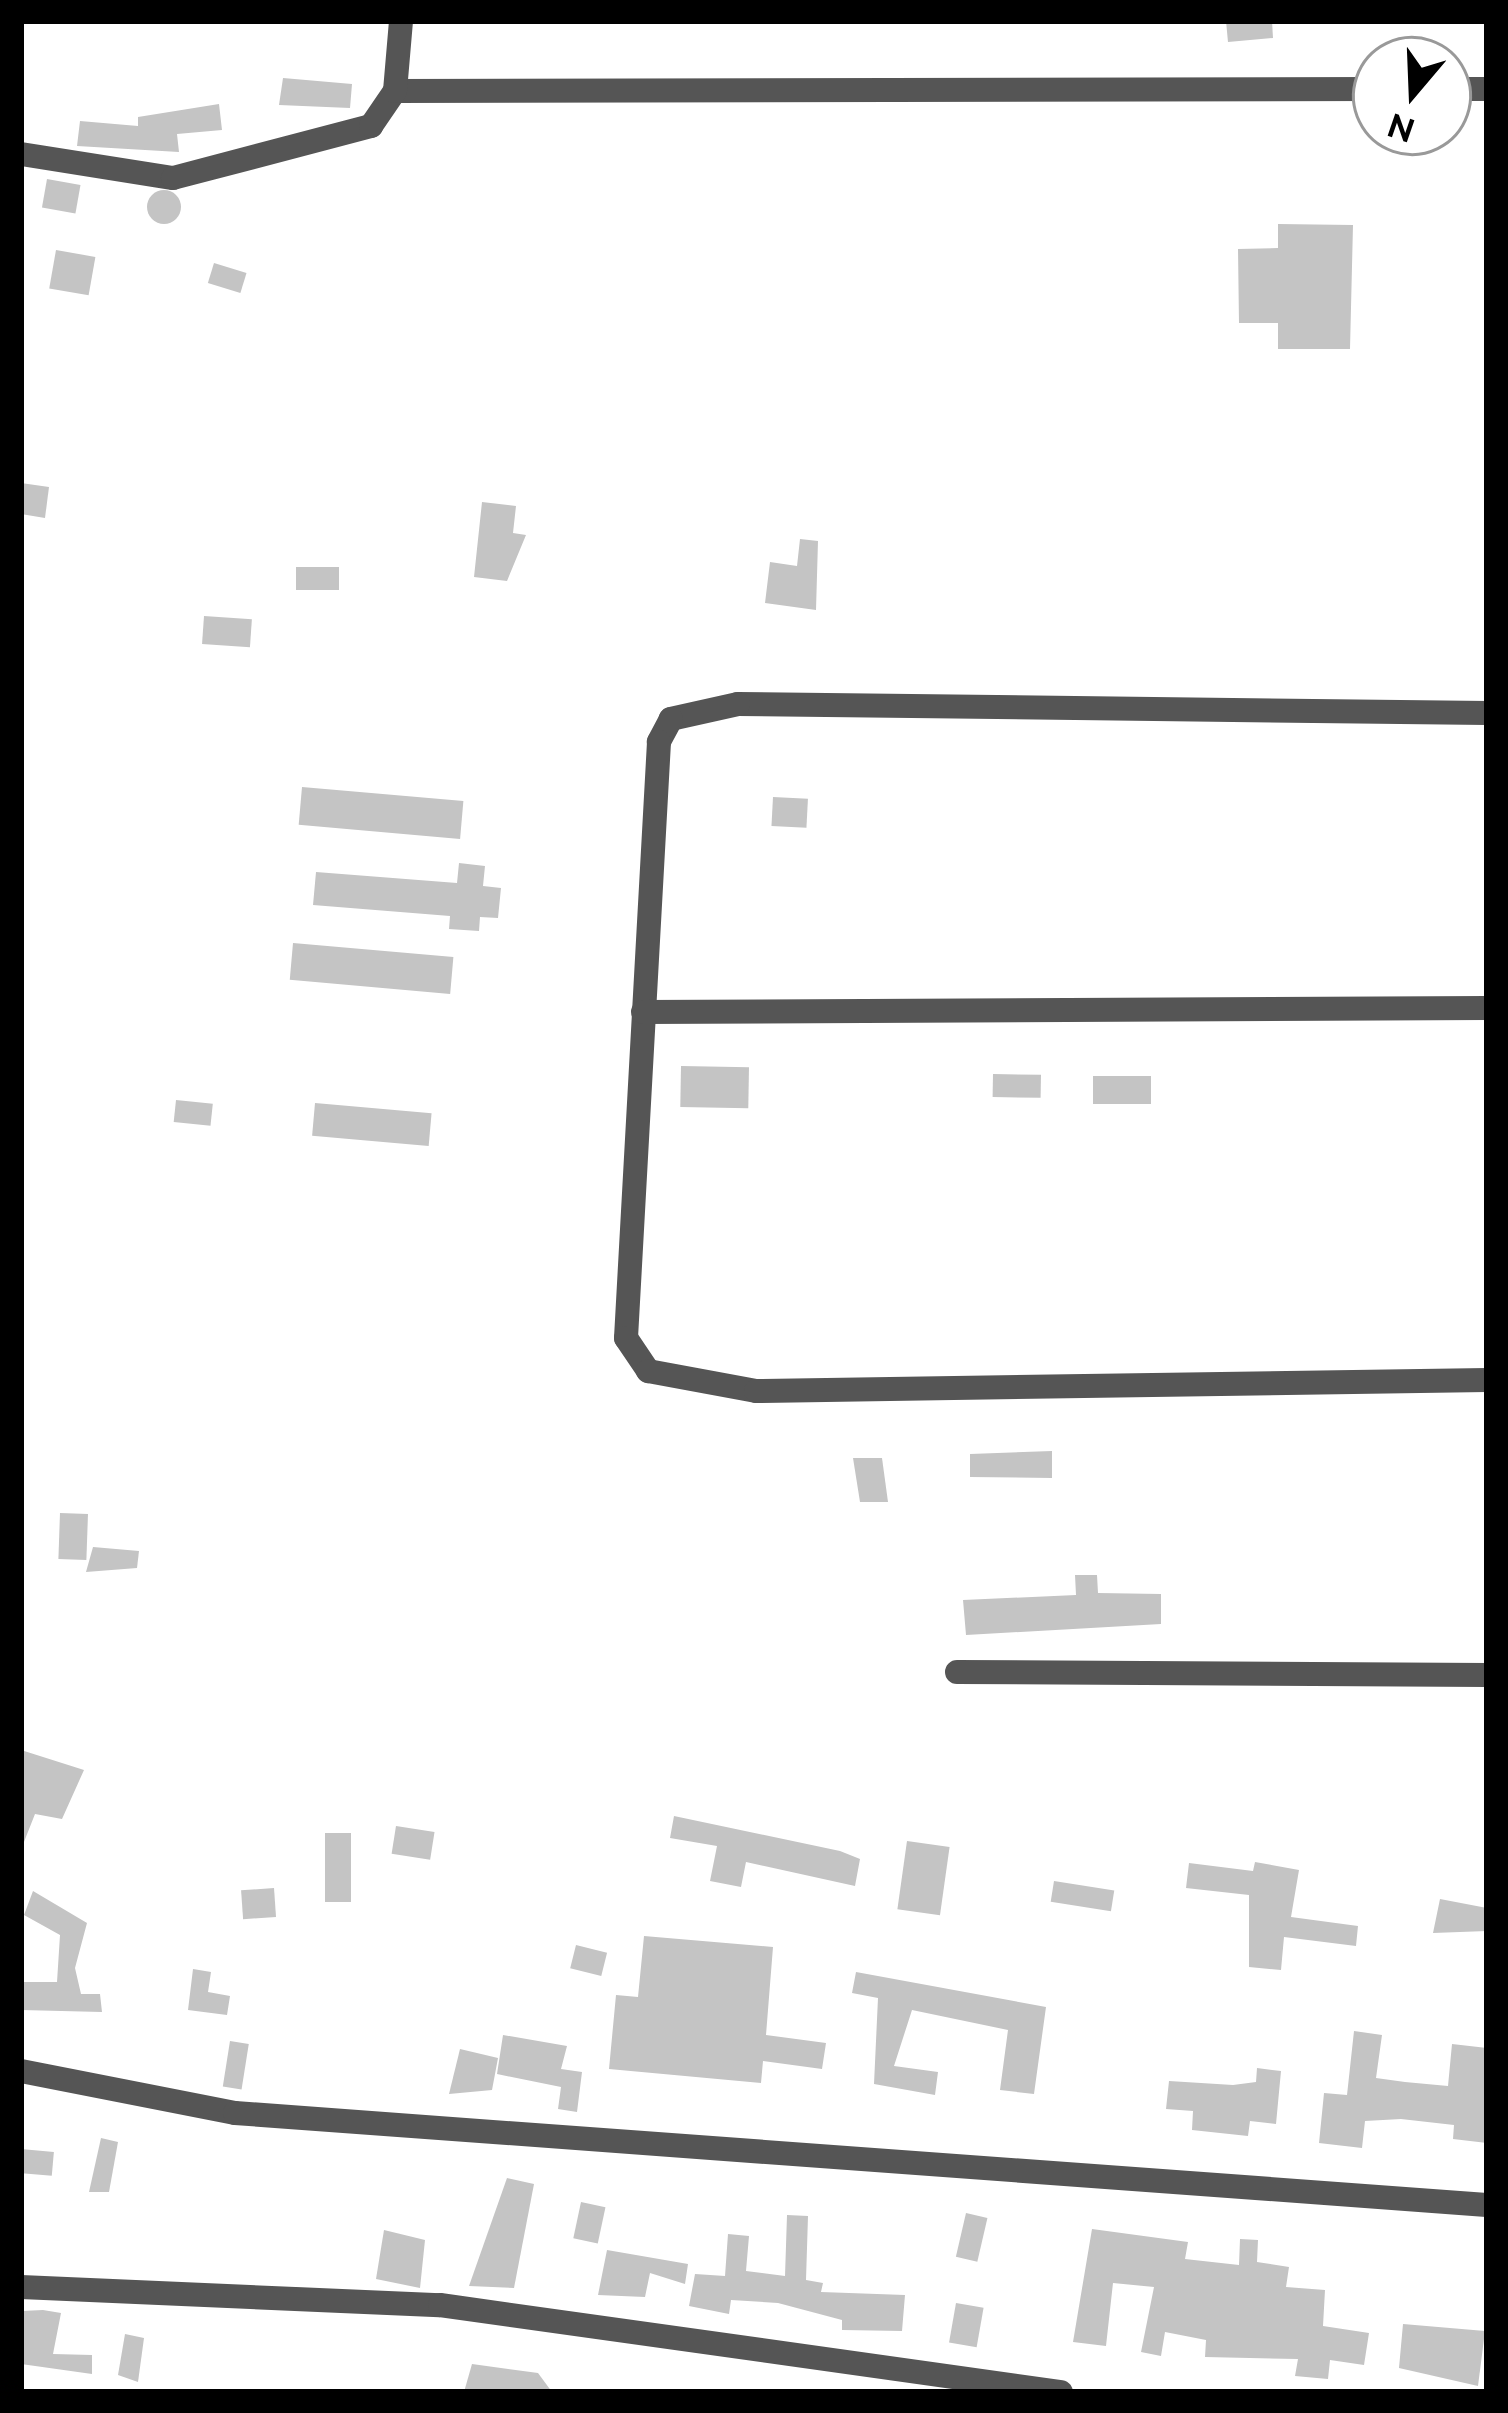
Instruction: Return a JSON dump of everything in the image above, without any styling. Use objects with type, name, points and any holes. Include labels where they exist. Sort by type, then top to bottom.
[{"type":"street","points":[[21,154],[173,178],[371,126],[395,91],[400,21]]},
{"type":"street","points":[[395,91],[1352,89]]},
{"type":"street","points":[[1487,713],[693,709],[671,718],[659,742],[626,1338],[648,1371],[756,1391],[1487,1380]]},
{"type":"street","points":[[643,1012],[1487,1008]]},
{"type":"street","points":[[957,1672],[1487,1676]]},
{"type":"street","points":[[21,2071],[235,2113],[1487,2206]]},
{"type":"street","points":[[21,2288],[440,2305],[1061,2392]]},
{"type":"building","points":[[1226,21],[1272,21],[1273,38],[1228,42]]},
{"type":"building","points":[[283,78],[352,84],[350,108],[279,105]]},
{"type":"building","points":[[219,104],[222,130],[177,134],[179,152],[77,146],[80,121],[138,126],[138,117]]},
{"type":"building","points":[[47,179],[80,185],[75,213],[42,208]]},
{"type":"building","points":[[164,190],[176,195],[181,207],[176,219],[164,224],[152,219],[147,207],[152,195]]},
{"type":"building","points":[[1278,224],[1353,225],[1350,349],[1278,349],[1278,323],[1239,323],[1238,249],[1278,248]]},
{"type":"building","points":[[56,250],[95,257],[89,295],[49,288]]},
{"type":"building","points":[[214,263],[247,273],[240,293],[208,283]]},
{"type":"building","points":[[21,483],[49,487],[45,518],[21,514]]},
{"type":"building","points":[[482,502],[516,506],[513,533],[526,535],[507,581],[474,577]]},
{"type":"building","points":[[800,539],[818,541],[816,610],[765,603],[770,562],[797,566]]},
{"type":"building","points":[[296,567],[339,567],[339,590],[296,590]]},
{"type":"building","points":[[204,616],[252,619],[250,647],[202,644]]},
{"type":"building","points":[[302,787],[463,801],[460,839],[299,825]]},
{"type":"building","points":[[773,797],[808,799],[806,828],[771,826]]},
{"type":"building","points":[[459,863],[485,866],[483,886],[501,888],[498,918],[480,917],[479,931],[449,929],[450,916],[313,905],[316,872],[457,883]]},
{"type":"building","points":[[293,943],[453,957],[450,994],[290,980]]},
{"type":"building","points":[[681,1066],[749,1067],[748,1108],[680,1107]]},
{"type":"building","points":[[993,1074],[1041,1075],[1041,1098],[993,1097]]},
{"type":"building","points":[[1093,1076],[1151,1076],[1151,1104],[1093,1104]]},
{"type":"building","points":[[176,1100],[213,1104],[210,1126],[174,1122]]},
{"type":"building","points":[[315,1103],[432,1113],[429,1146],[312,1136]]},
{"type":"building","points":[[1052,1451],[1052,1478],[970,1477],[970,1454]]},
{"type":"building","points":[[853,1458],[882,1458],[888,1502],[860,1502]]},
{"type":"building","points":[[60,1513],[88,1514],[86,1560],[58,1559]]},
{"type":"building","points":[[93,1547],[139,1551],[137,1568],[86,1572]]},
{"type":"building","points":[[1075,1575],[1097,1575],[1098,1593],[1161,1594],[1161,1624],[966,1635],[963,1600],[1076,1595]]},
{"type":"building","points":[[21,1750],[84,1770],[62,1819],[35,1814],[22,1847]]},
{"type":"building","points":[[674,1816],[840,1851],[860,1859],[855,1886],[746,1862],[741,1887],[710,1881],[717,1846],[670,1838]]},
{"type":"building","points":[[396,1826],[435,1832],[430,1860],[392,1854]]},
{"type":"building","points":[[325,1833],[351,1833],[351,1902],[325,1902]]},
{"type":"building","points":[[907,1841],[950,1847],[940,1915],[897,1909]]},
{"type":"building","points":[[1255,1862],[1299,1870],[1291,1917],[1358,1926],[1356,1946],[1284,1937],[1281,1970],[1249,1967],[1249,1895],[1186,1888],[1189,1863],[1253,1871]]},
{"type":"building","points":[[1054,1881],[1114,1891],[1111,1911],[1051,1902]]},
{"type":"building","points":[[274,1888],[276,1917],[243,1919],[241,1890]]},
{"type":"building","points":[[33,1891],[87,1923],[75,1968],[81,1994],[100,1994],[102,2012],[21,2010],[21,1982],[57,1982],[60,1935],[24,1915]]},
{"type":"building","points":[[1440,1899],[1487,1908],[1487,1931],[1433,1933]]},
{"type":"building","points":[[644,1936],[773,1947],[766,2035],[826,2043],[822,2069],[763,2061],[761,2083],[609,2069],[616,1995],[638,1997]]},
{"type":"building","points":[[576,1945],[607,1953],[601,1976],[570,1968]]},
{"type":"building","points":[[193,1969],[211,1972],[208,1992],[230,1996],[227,2015],[188,2010]]},
{"type":"building","points":[[856,1972],[1046,2007],[1034,2094],[1000,2090],[1008,2030],[912,2010],[894,2066],[938,2072],[935,2095],[874,2084],[878,1998],[852,1993]]},
{"type":"building","points":[[1354,2031],[1382,2035],[1376,2078],[1405,2082],[1448,2086],[1452,2044],[1487,2048],[1487,2143],[1453,2139],[1454,2125],[1401,2119],[1365,2121],[1362,2148],[1319,2143],[1324,2093],[1347,2095]]},
{"type":"building","points":[[503,2035],[567,2046],[561,2069],[582,2072],[577,2112],[558,2109],[561,2087],[497,2074]]},
{"type":"building","points":[[230,2041],[249,2044],[242,2089],[223,2086]]},
{"type":"building","points":[[460,2049],[498,2058],[492,2090],[449,2094]]},
{"type":"building","points":[[1257,2068],[1281,2071],[1276,2124],[1250,2121],[1248,2136],[1192,2130],[1193,2111],[1166,2109],[1169,2081],[1256,2082]]},
{"type":"building","points":[[101,2138],[118,2142],[109,2192],[89,2192]]},
{"type":"building","points":[[21,2149],[54,2152],[52,2176],[21,2173]]},
{"type":"building","points":[[507,2178],[534,2184],[514,2288],[469,2286]]},
{"type":"building","points":[[581,2202],[605,2207],[598,2243],[573,2238]]},
{"type":"building","points":[[966,2213],[987,2218],[977,2262],[956,2257]]},
{"type":"building","points":[[787,2215],[808,2216],[806,2280],[823,2283],[821,2292],[905,2295],[902,2331],[842,2330],[842,2320],[778,2303],[731,2300],[729,2314],[689,2306],[695,2274],[725,2276],[728,2234],[749,2236],[746,2271],[785,2276]]},
{"type":"building","points":[[1092,2229],[1188,2242],[1185,2259],[1239,2265],[1240,2239],[1258,2240],[1257,2262],[1289,2267],[1286,2287],[1325,2290],[1323,2326],[1369,2333],[1364,2365],[1330,2360],[1328,2379],[1295,2376],[1298,2359],[1205,2357],[1206,2340],[1165,2332],[1161,2356],[1141,2352],[1154,2287],[1113,2283],[1106,2346],[1073,2342]]},
{"type":"building","points":[[384,2230],[425,2240],[420,2288],[376,2279]]},
{"type":"building","points":[[607,2250],[688,2264],[685,2284],[650,2273],[645,2297],[598,2295]]},
{"type":"building","points":[[956,2303],[984,2308],[977,2347],[949,2342]]},
{"type":"building","points":[[21,2311],[61,2313],[53,2354],[92,2355],[92,2374],[21,2364]]},
{"type":"building","points":[[1403,2324],[1485,2331],[1478,2386],[1399,2368]]},
{"type":"building","points":[[125,2334],[144,2338],[138,2382],[118,2375]]},
{"type":"building","points":[[472,2364],[538,2373],[552,2392],[464,2392]]}]
